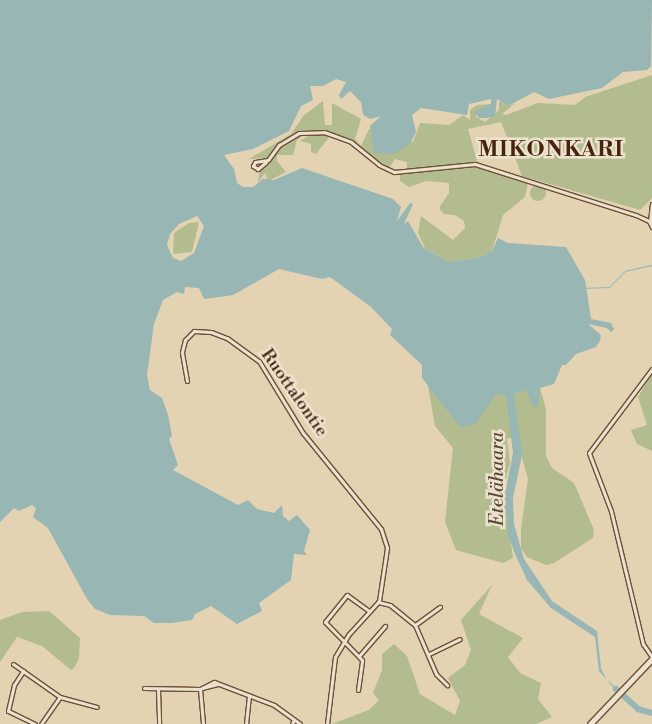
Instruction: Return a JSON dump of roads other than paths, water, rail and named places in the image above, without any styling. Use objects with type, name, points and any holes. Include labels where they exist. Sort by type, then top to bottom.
[{"type":"street","points":[[266,162],[280,145],[299,133],[324,132],[347,140],[394,172],[475,164],[650,222]]},
{"type":"street","points":[[652,204],[650,222],[652,227]]},
{"type":"street","name":"Ruottalontie","points":[[187,381],[182,352],[185,340],[194,331],[211,332],[227,338],[259,361],[303,433],[381,529],[387,554],[380,601]]},
{"type":"street","points":[[590,724],[652,658],[642,644],[612,516],[589,453],[652,369]]},
{"type":"street","points":[[358,690],[363,664],[359,656],[326,626],[328,617],[349,595],[368,611]]},
{"type":"street","points":[[328,724],[331,668],[343,641],[368,611],[380,601],[415,625],[436,674],[447,684]]},
{"type":"street","points":[[415,625],[440,607]]},
{"type":"street","points":[[359,656],[385,626]]},
{"type":"street","points":[[429,654],[460,639]]},
{"type":"street","points":[[13,664],[60,698],[96,707]]},
{"type":"street","points":[[23,671],[14,685],[8,711],[35,724]]},
{"type":"street","points":[[201,688],[208,682],[249,695],[274,705],[300,724]]},
{"type":"street","points":[[144,688],[158,690],[201,688],[218,684]]},
{"type":"street","points":[[201,688],[203,724]]},
{"type":"street","points":[[158,690],[159,724]]},
{"type":"street","points":[[246,724],[249,695]]},
{"type":"street","points":[[41,724],[60,698]]},
{"type":"street","points":[[292,724],[294,719]]},
{"type":"water","points":[[0,0],[652,0],[651,66],[647,70],[623,72],[602,88],[549,99],[534,92],[508,106],[497,99],[495,116],[487,118],[479,118],[474,112],[491,104],[491,99],[469,104],[467,115],[421,108],[412,115],[416,132],[410,144],[393,154],[374,153],[370,126],[381,116],[370,119],[363,115],[361,102],[350,91],[341,99],[339,95],[346,82],[336,79],[323,86],[310,86],[313,100],[301,106],[289,131],[253,149],[224,155],[234,169],[237,183],[243,187],[253,187],[263,179],[274,180],[302,168],[393,199],[401,207],[397,221],[410,203],[413,204],[404,224],[408,221],[423,247],[448,262],[481,257],[492,251],[498,238],[508,243],[566,247],[585,280],[591,319],[611,323],[614,329],[611,332],[607,328],[588,324],[601,335],[600,341],[596,347],[576,354],[566,365],[562,365],[554,384],[540,388],[538,406],[533,407],[526,390],[514,394],[522,455],[513,498],[514,524],[524,559],[552,601],[597,631],[601,668],[606,679],[620,691],[618,693],[599,671],[595,637],[551,608],[527,580],[515,554],[508,534],[505,494],[513,453],[506,396],[497,393],[475,424],[460,427],[422,378],[422,365],[390,335],[392,329],[371,307],[330,277],[322,279],[279,269],[233,295],[204,299],[199,288],[185,287],[184,294],[177,292],[163,300],[154,324],[147,375],[150,390],[162,398],[168,415],[172,436],[169,439],[178,465],[173,470],[238,505],[248,500],[257,509],[274,513],[282,505],[283,516],[289,521],[297,515],[310,530],[304,551],[307,555],[294,554],[291,580],[259,603],[262,611],[237,624],[211,606],[195,614],[192,620],[172,623],[154,623],[144,616],[110,615],[95,609],[87,599],[48,528],[33,517],[36,508],[32,505],[19,511],[14,508],[0,522]],"holes":[[[197,216],[204,226],[194,253],[181,261],[173,258],[167,245],[170,234],[179,224]]]},
{"type":"waterway","points":[[583,288],[609,287],[625,271],[652,265]]},
{"type":"waterway","name":"Etelähaara","points":[[616,689],[638,709],[652,713]]},
{"type":"district","name":"MIKONKARI","points":[[551,150]]}]
